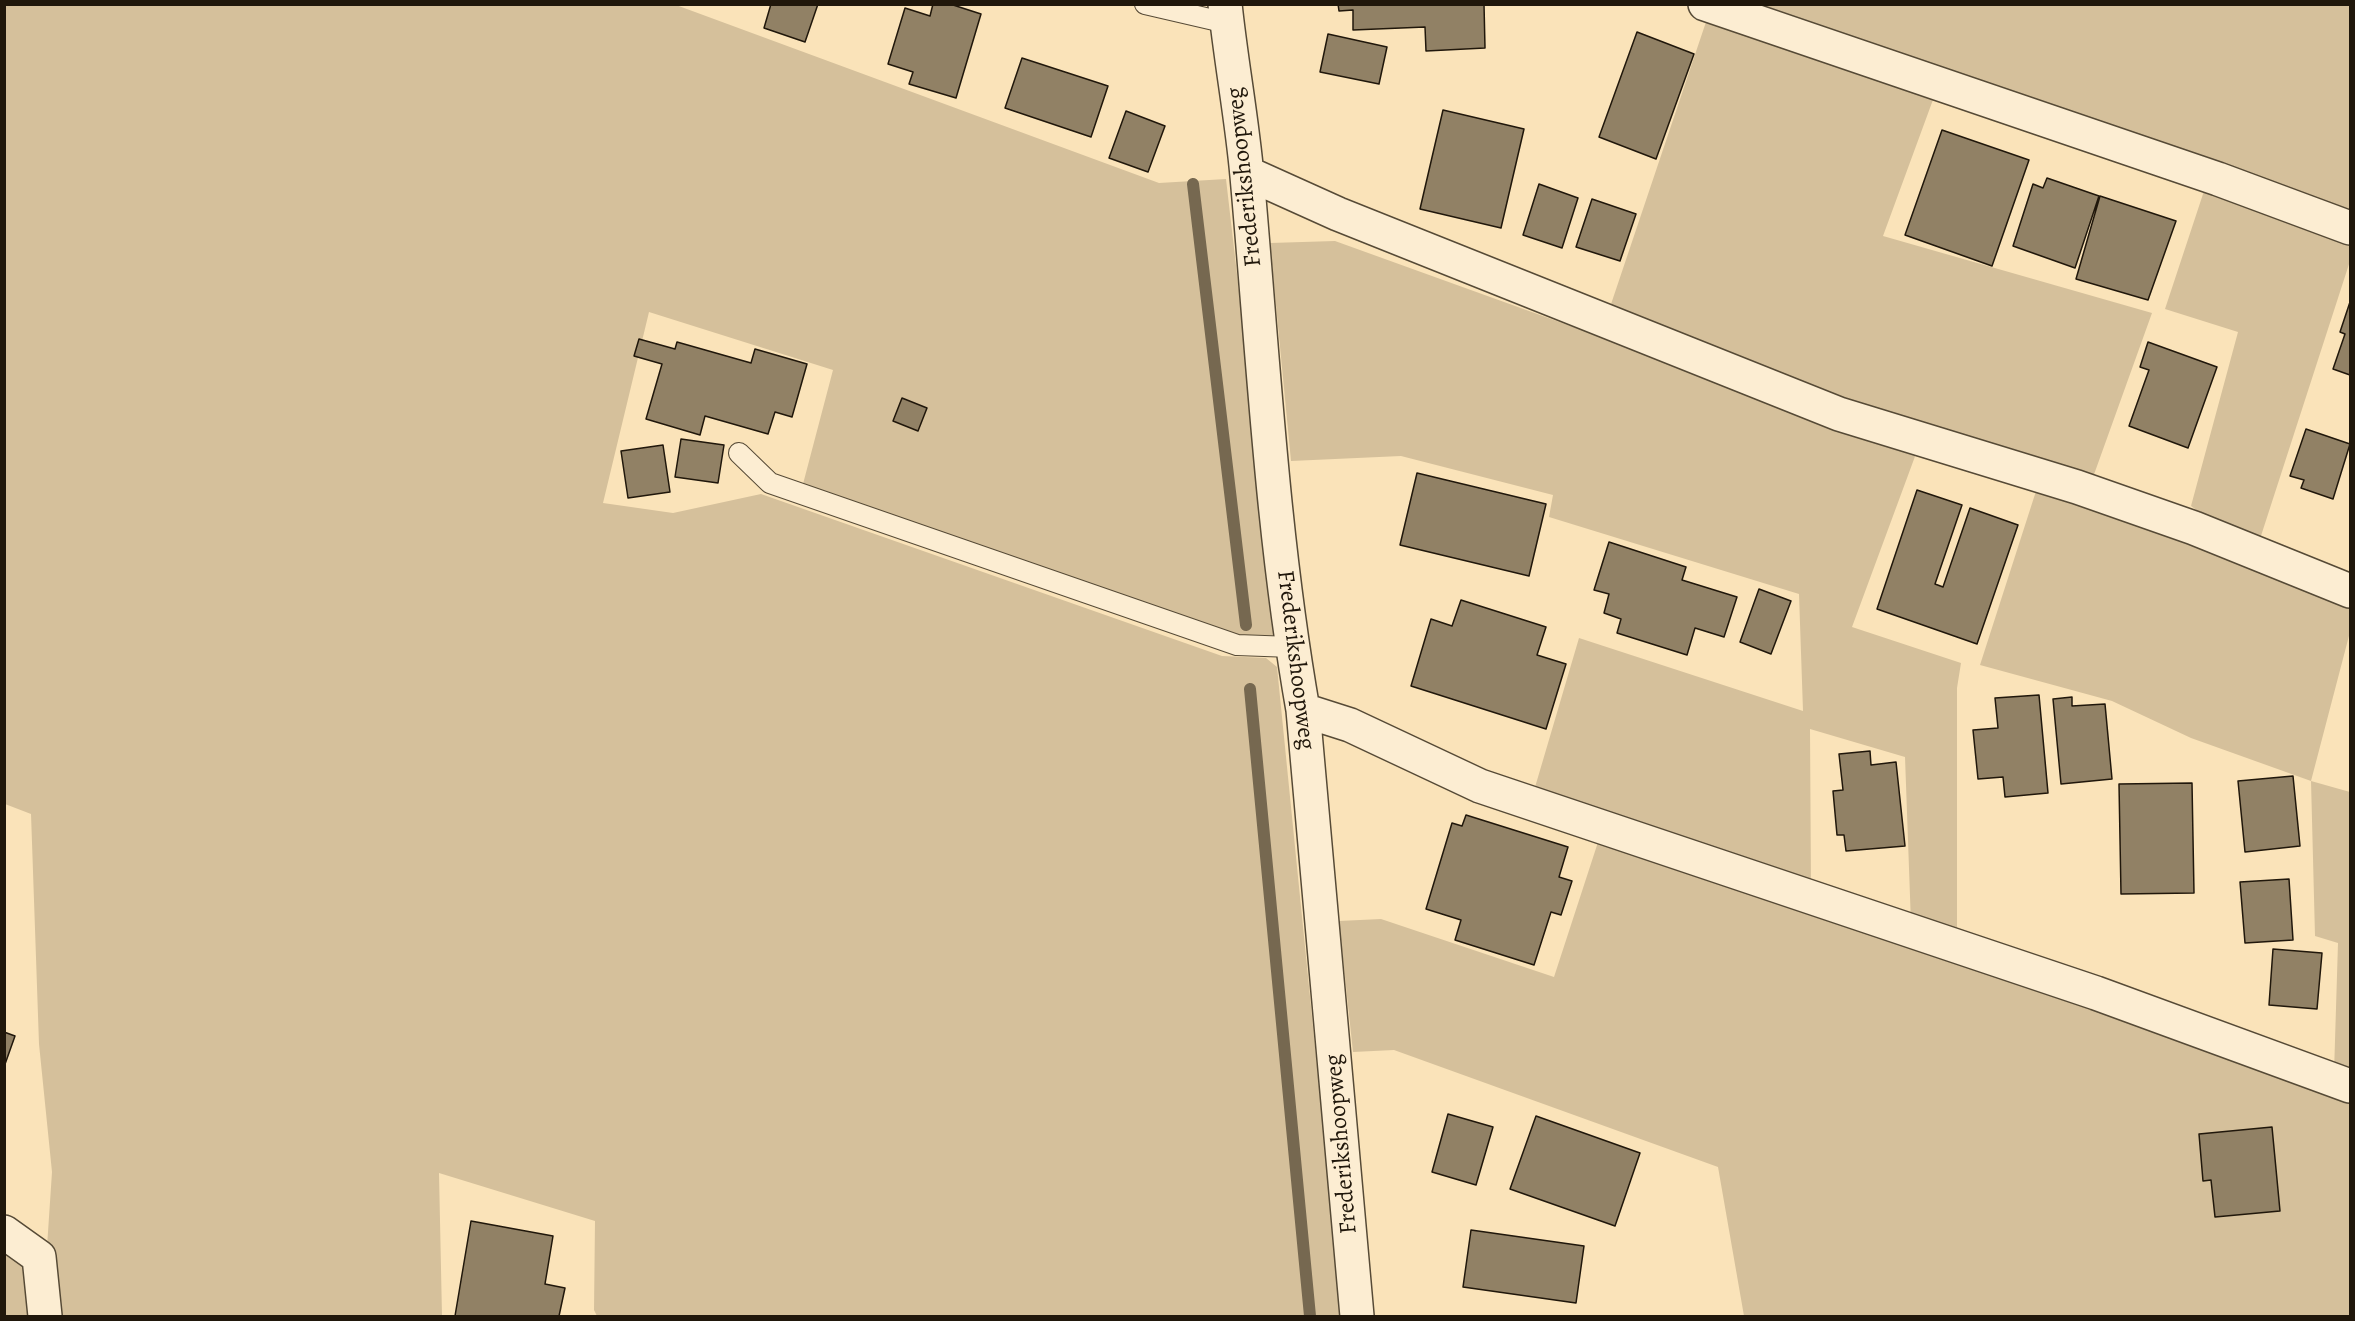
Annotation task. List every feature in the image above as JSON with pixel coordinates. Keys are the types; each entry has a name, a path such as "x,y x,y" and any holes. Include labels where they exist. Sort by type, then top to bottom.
{"street":[{"path":"1706,4 2218,179 2350,228"},
{"name":"Frederikshoopweg","path":"1226,14 1247,173 1268,427 1292,647 1303,710 1357,1317"},
{"path":"1247,173 1338,214 1839,414 1973,458 2077,487 2194,528 2350,591"},
{"path":"1303,710 1350,725 1480,786 2096,993 2350,1086"},
{"path":"4,1232 39,1257 45,1317"}],"lane":[{"path":"1145,4 1226,14"},
{"path":"739,453 770,483 781,487 1237,645 1292,647"}],"shaded area":[{"path":"1754,4 2350,5 2350,217"},
{"path":"5,5 676,5 1159,183 1226,179 1278,629 1275,637 1238,639 803,484 833,370 649,312 603,503 673,513 761,494 1222,656 1266,658 1277,667 1342,1316 597,1316 594,1310 595,1221 439,1173 442,1316 56,1316 47,1247 52,1172 39,1044 31,814 5,804"},
{"path":"1708,16 1934,97 1883,236 2152,313 2092,480 1976,452 1606,319"},
{"path":"2205,188 2350,243 2350,261 2259,542 2215,524 2191,506 2238,332 2165,309"},
{"path":"1335,241 1917,451 1852,627 1961,663 1957,688 1957,938 1911,924 1905,757 1810,729 1811,889 1533,794 1579,638 1803,711 1799,594 1549,517 1553,495 1401,456 1291,461 1270,243"},
{"path":"2037,488 2205,538 2350,605 2350,632 2311,781 2191,738 2112,701 1980,665"},
{"path":"2311,781 2350,792 2350,1079 2334,1073 2338,943 2315,936"},
{"path":"1600,836 2350,1095 2350,1316 1744,1316 1718,1167 1394,1050 1353,1052 1339,921 1381,919 1554,977"},
{"path":"5,1244 30,1275 35,1316 5,1316"}],"building":[{"path":"771,4 818,4 805,42 764,28"},
{"path":"933,4 950,4 981,14 956,98 909,84 913,72 888,64 905,8 930,16"},
{"path":"1338,4 1484,4 1485,48 1426,51 1425,27 1353,30 1353,10 1339,11"},
{"path":"1637,32 1694,54 1656,159 1599,137"},
{"path":"1328,34 1387,47 1379,84 1320,72"},
{"path":"1022,58 1108,86 1091,137 1005,108"},
{"path":"1443,110 1524,129 1501,228 1420,209"},
{"path":"1126,111 1165,126 1148,172 1109,158"},
{"path":"1942,130 2029,160 1992,266 1905,235"},
{"path":"2047,178 2099,196 2075,268 2013,246 2033,184 2043,188"},
{"path":"1539,184 1578,198 1562,248 1523,235"},
{"path":"2100,196 2176,221 2148,300 2076,279"},
{"path":"1592,199 1636,214 1620,261 1576,247"},
{"path":"2350,302 2350,375 2333,369 2345,334 2340,332"},
{"path":"639,339 675,349 677,342 751,363 755,349 807,364 792,417 775,412 768,434 705,416 700,435 646,419 662,364 634,356"},
{"path":"2148,342 2217,367 2188,448 2129,426 2149,370 2140,367"},
{"path":"902,398 927,408 918,431 893,421"},
{"path":"2306,429 2350,444 2333,499 2301,488 2304,480 2290,476"},
{"path":"681,439 724,445 718,483 675,477"},
{"path":"663,445 670,492 628,498 621,451"},
{"path":"1417,473 1546,504 1529,576 1400,545"},
{"path":"1917,490 1962,505 1935,584 1943,587 1970,508 2018,525 1977,644 1877,609"},
{"path":"1609,542 1686,567 1682,580 1737,597 1724,637 1695,628 1687,655 1617,633 1621,619 1604,613 1609,594 1594,590"},
{"path":"1759,589 1791,601 1771,654 1740,642"},
{"path":"1461,600 1546,627 1537,655 1566,664 1546,729 1411,686 1431,619 1452,626"},
{"path":"2039,695 2048,793 2005,797 2003,777 1978,779 1973,730 1998,728 1995,698"},
{"path":"2072,697 2072,706 2105,704 2112,779 2061,784 2053,699"},
{"path":"1870,751 1871,765 1896,762 1905,846 1846,851 1844,835 1837,835 1833,791 1843,790 1839,754"},
{"path":"2293,776 2300,846 2245,852 2238,781"},
{"path":"2192,783 2194,893 2121,894 2119,784"},
{"path":"1466,815 1568,847 1559,877 1572,881 1561,915 1551,912 1534,965 1455,940 1461,920 1426,909 1452,823 1462,826"},
{"path":"2289,879 2293,940 2245,943 2240,882"},
{"path":"2273,949 2322,953 2317,1009 2269,1005"},
{"path":"4,1032 15,1036 4,1067"},
{"path":"1448,1114 1493,1127 1476,1185 1432,1172"},
{"path":"1536,1116 1640,1153 1615,1226 1510,1189"},
{"path":"2272,1127 2280,1211 2215,1217 2211,1180 2203,1181 2199,1134"},
{"path":"471,1221 553,1236 545,1284 565,1288 559,1316 455,1316"},
{"path":"1471,1230 1584,1246 1576,1303 1463,1287"}],"waterway":[{"path":"1193,184 1246,625"},
{"path":"1250,689 1310,1316"}]}
